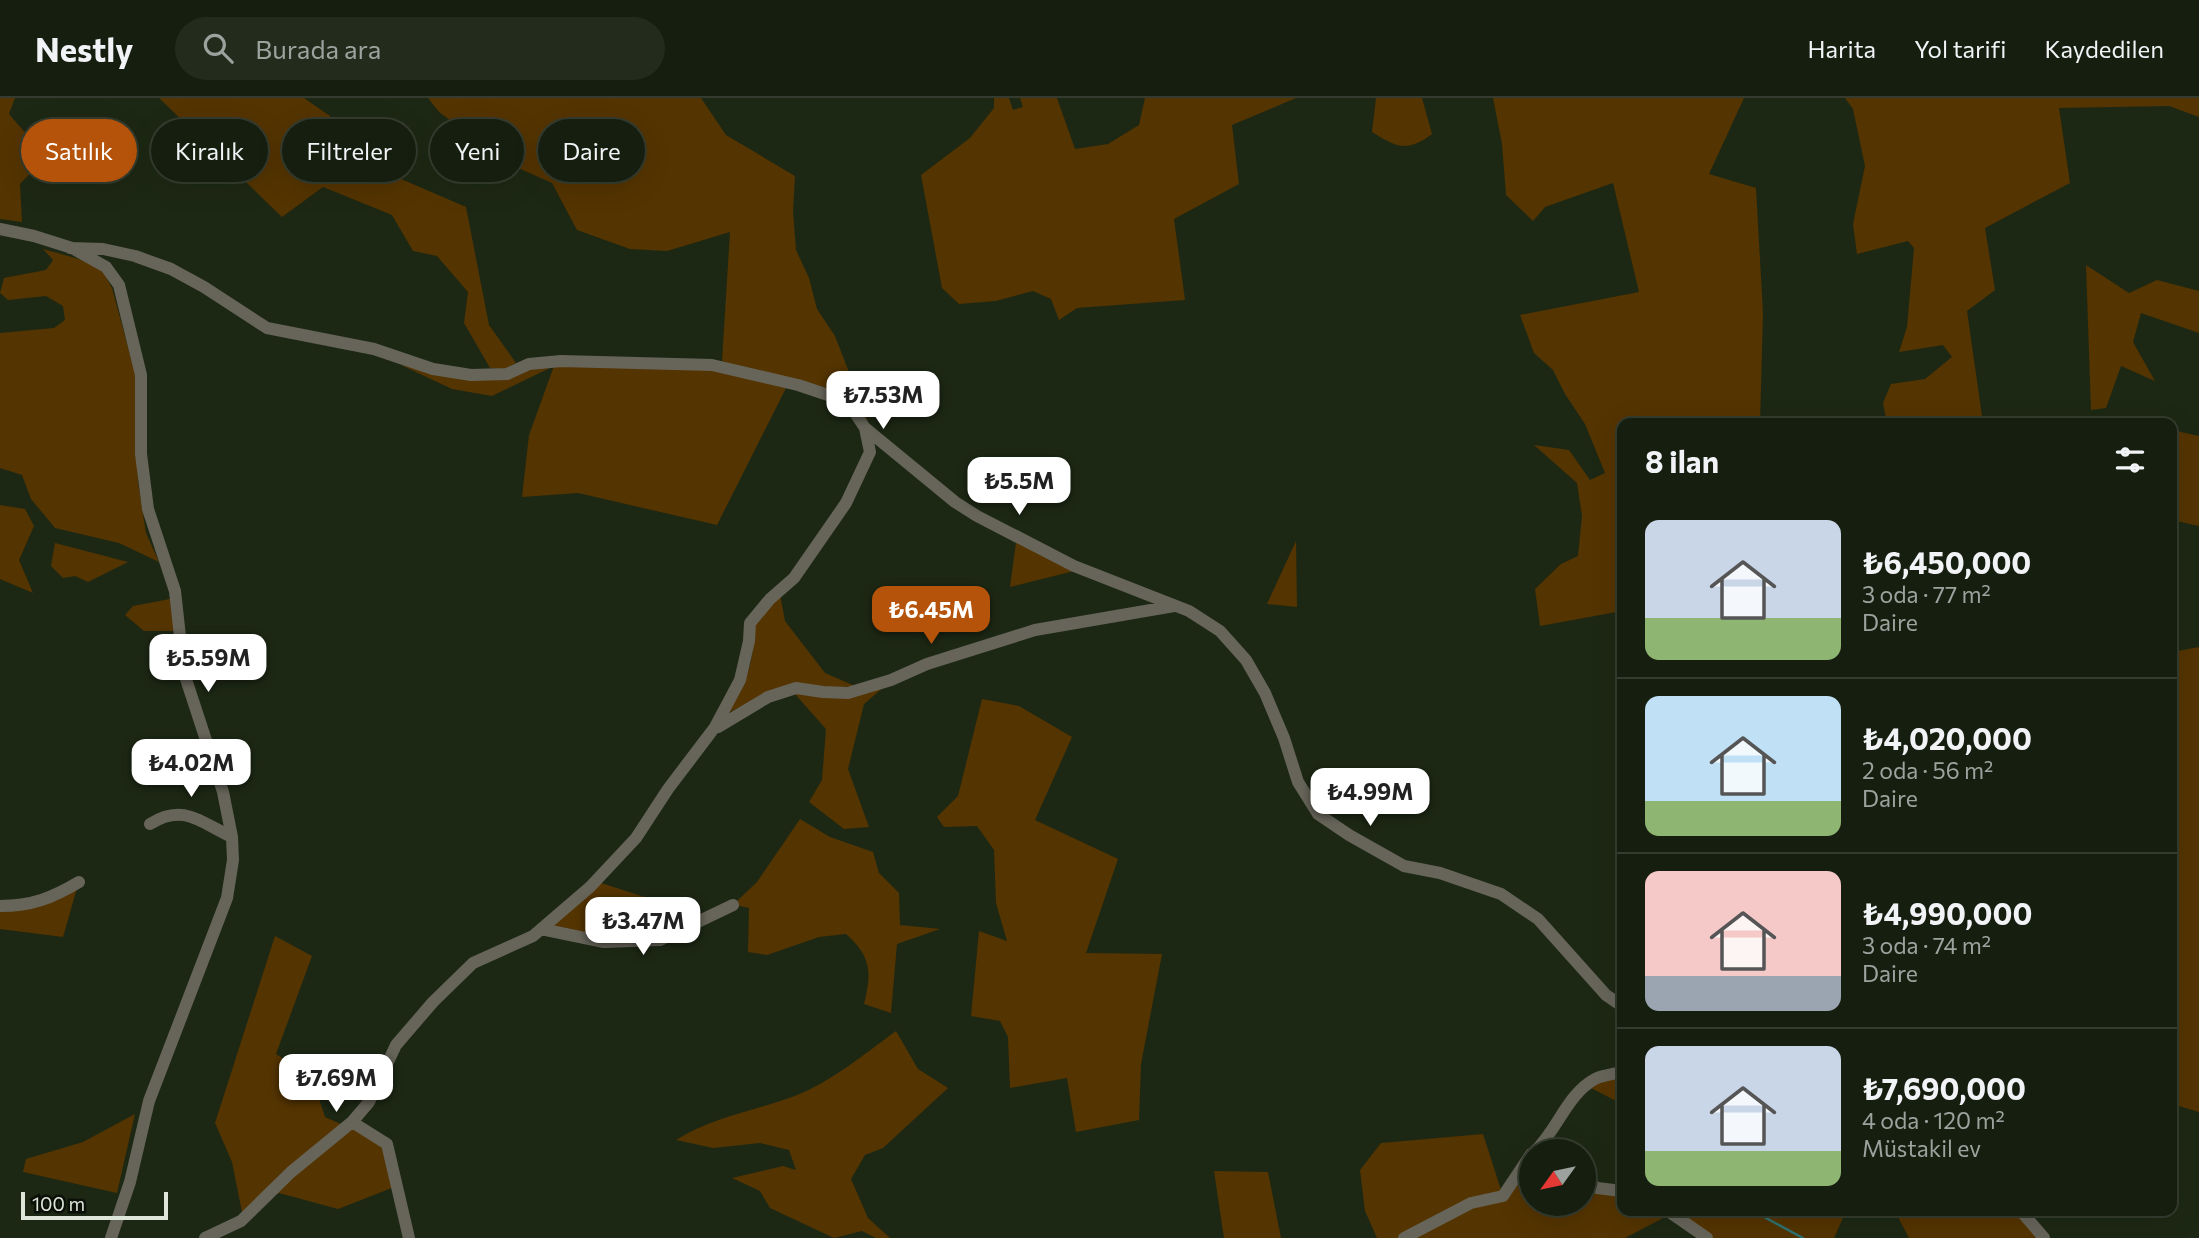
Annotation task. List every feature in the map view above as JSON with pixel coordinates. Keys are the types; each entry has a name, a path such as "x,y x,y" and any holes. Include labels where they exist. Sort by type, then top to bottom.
{"street":[{"path":"0,229 34,236 70,248 106,267 118,285 141,375 141,454 148,509 175,591 184,673 223,792 232,837 233,860 227,898 149,1101 130,1182 111,1238"},
{"path":"70,248 103,249 135,256 171,269 267,328 374,349 433,369 471,375 507,374 529,364 561,361 712,365 798,385 831,396 856,412 865,428 870,452 863,471 824,538 794,578 770,599 750,622 740,680 712,731 636,838 590,887 533,936 473,963 433,1002 396,1045 369,1102 352,1122 291,1172 241,1221 205,1238"},
{"path":"865,428 977,516 1074,566 1189,611 1220,631 1245,660 1265,693 1284,738 1298,782 1318,814 1404,866 1440,873 1501,894 1538,919 1606,995 1617,1003"},
{"path":"712,731 768,697 796,688 848,692 891,680 927,664 1035,630 1174,606"},
{"path":"150,824 162,816 181,813 232,837"},
{"path":"0,906 25,906 53,898 79,881"},
{"path":"541,929 604,942 660,940 733,905"},
{"path":"1545,1139 1574,1098 1595,1079 1617,1073"},
{"path":"352,1122 387,1144 409,1238"},
{"path":"1404,1238 1471,1203 1503,1196 1519,1175"},
{"path":"1596,1187 1617,1190"},
{"path":"1675,1216 1707,1238"},
{"path":"2025,1216 2044,1238"}],"shaded area":[{"path":"0,98 15,98 9,114 21,128 22,222 0,219"},
{"path":"159,98 304,98 332,119 282,119 282,182 408,182 466,207 489,325 516,363 505,369 490,368 464,323 468,292 437,256 413,251 392,215 323,187 282,217 246,182 268,182 268,119 181,119"},
{"path":"428,98 701,98 726,135 795,176 793,211 796,250 809,278 817,309 835,336 868,421 855,408 722,361 730,232 667,251 630,249 577,230 550,182 645,182 645,119 538,119 538,177 524,171 524,119 448,119"},
{"path":"994,98 1009,98 1013,110 1023,107 1020,98 1057,98 1075,149 1108,144 1139,125 1145,98 1296,98 1232,125 1239,184 1174,219 1185,300 1077,308 1059,320 1051,299 1033,291 996,301 959,304 942,288 921,175 970,138 994,108"},
{"path":"1376,98 1422,98 1432,134 1415,144 1402,146 1372,132"},
{"path":"1493,98 1744,98 1709,174 1756,188 1763,313 1760,418 1617,418 1617,612 1540,626 1535,589 1561,564 1578,556 1582,516 1577,483 1534,445 1569,450 1590,480 1605,473 1585,424 1553,370 1534,353 1520,315 1639,292 1613,183 1545,207 1533,221 1506,195 1502,144"},
{"path":"1845,98 2199,98 2199,117 2169,106 2059,108 2070,183 1985,228 1995,290 1967,311 1982,418 1886,418 1883,403 1891,384 1925,379 1952,357 1943,345 1899,352 1907,327 1914,248 1908,241 1857,254 1853,224 1865,166 1853,109"},
{"path":"43,249 79,259 102,270 112,288 136,377 138,482 146,533 159,562 119,543 55,528 31,499 22,475 0,468 0,333 54,328 65,320 63,306 46,296 8,300 0,293 4,278 46,270 53,260"},
{"path":"2086,265 2129,293 2157,280 2199,291 2199,333 2141,313 2133,342 2155,381 2121,366 2106,408 2091,410"},
{"path":"399,364 436,375 554,365 712,370 786,388 717,525 578,493 522,497 529,435 554,366 492,396 452,389"},
{"path":"2177,431 2199,436 2199,526 2177,521"},
{"path":"0,505 25,509 34,526 19,560 33,593 0,579"},
{"path":"1017,535 1082,569 1010,587"},
{"path":"1296,541 1297,607 1267,604"},
{"path":"55,543 128,562 88,582 75,576 63,578 51,566"},
{"path":"780,594 785,621 825,673 855,686 766,694 728,713 748,671 753,649 753,624"},
{"path":"170,599 174,631 144,631 125,615 133,606"},
{"path":"2199,647 2199,1112 2177,1105 2177,651"},
{"path":"885,686 864,704 848,769 869,827 844,829 809,802 822,780 826,729 794,693"},
{"path":"982,699 1019,706 1072,737 1035,820 1118,859 1086,953 1162,954 1141,1064 1139,1120 1076,1132 1067,1078 1010,1088 1008,1037 1000,1021 971,1016 979,931 1007,941 996,903 994,850 977,826 944,827 937,817 958,796"},
{"path":"800,819 830,837 873,852 879,873 899,893 900,925 940,929 897,944 891,1013 864,1004 868,983 865,957 846,934 819,937 767,955 748,952 749,908 736,905 737,901 757,882"},
{"path":"601,883 645,897 637,914 671,930 642,937 626,937 550,927"},
{"path":"77,888 63,937 0,929 0,910 40,905"},
{"path":"275,936 312,956 276,1054 312,1077 325,1117 387,1144 397,1186 338,1209 279,1193 242,1212 232,1162 215,1123"},
{"path":"896,1031 918,1069 948,1088 883,1148 865,1155 851,1179 868,1218 890,1238 876,1238 862,1231 834,1238 770,1208 760,1191 732,1178 783,1166 796,1170 789,1150 760,1143 713,1148 676,1140 718,1120 806,1091 846,1068"},
{"path":"1617,1076 1617,1101 1591,1088 1596,1081"},
{"path":"135,1114 117,1193 23,1172 26,1159 83,1142"},
{"path":"1483,1134 1503,1196 1519,1174 1519,1216 1596,1216 1596,1187 1617,1194 1617,1216 1667,1216 1625,1238 1377,1238 1365,1211 1360,1170 1381,1143"},
{"path":"1214,1171 1268,1172 1281,1238 1224,1238"},
{"path":"1681,1216 1844,1216 1834,1238 1713,1238"},
{"path":"1899,1216 2019,1216 2039,1238 1909,1238"}],"waterway":[{"path":"1762,1216 1803,1238"}]}
